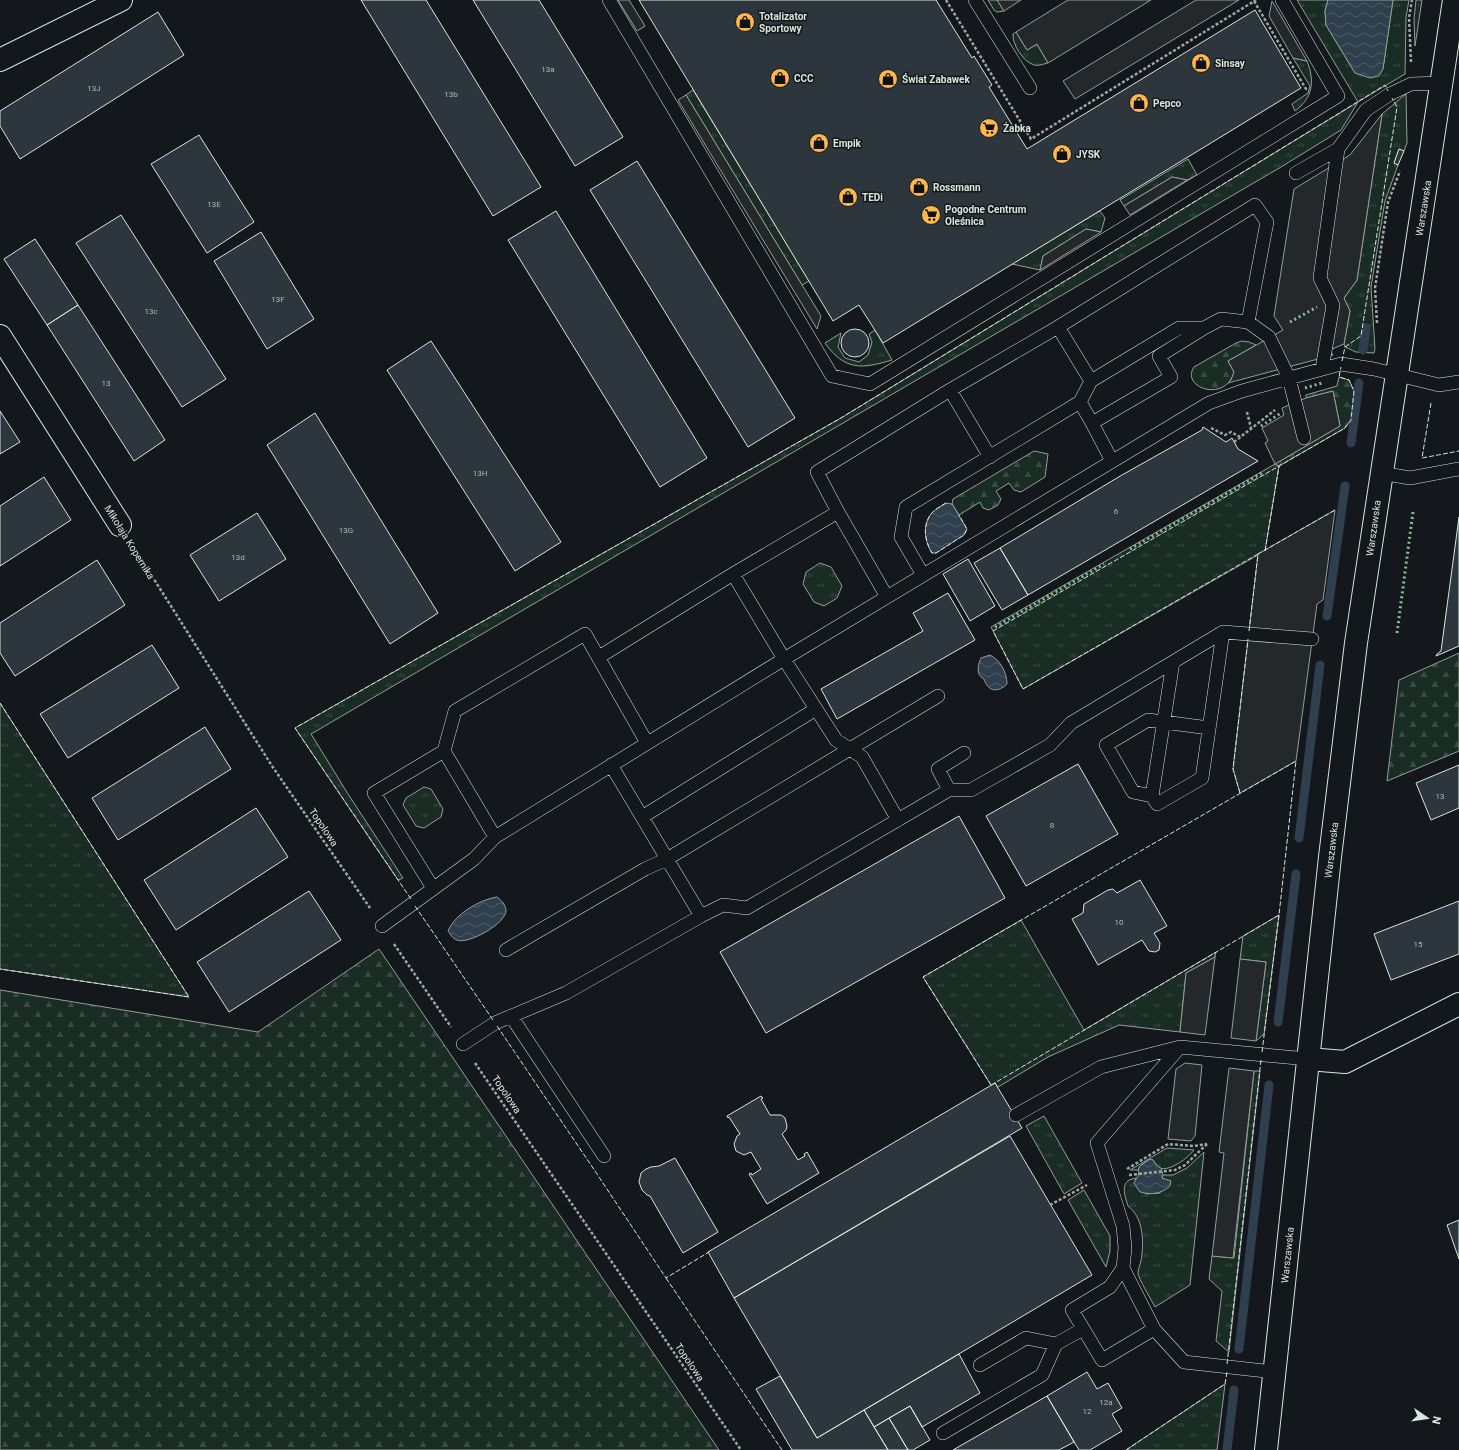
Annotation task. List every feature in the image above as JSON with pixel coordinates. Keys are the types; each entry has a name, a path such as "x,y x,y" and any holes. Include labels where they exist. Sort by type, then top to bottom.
{"main road":[{"path":"0,60 121,0"},
{"name":"Warszawska","path":"1266,1450 1330,857 1351,683 1381,473 1454,0"},
{"name":"Mikołaja Kopernika","path":"0,336 120,525"},
{"path":"1308,1059 1345,1062 1459,1004"}],"lane":[{"path":"608,0 832,376 870,384 1338,96 1282,0"},
{"path":"975,0 1030,88"},
{"path":"1296,173 1338,149 1366,110 1390,94 1411,84 1442,83"},
{"path":"1322,369 1333,305 1320,278 1338,149"},
{"path":"887,597 816,472 950,390 1058,327 1255,205 1267,222 1248,322"},
{"path":"1092,423 1171,377 1159,356 1221,319 1248,322 1269,337 1289,378 1304,438"},
{"path":"1058,327 1091,381"},
{"path":"923,575 901,537 906,507 1080,402 1091,381 1179,328 1204,328"},
{"path":"382,926 474,858 495,837 647,742 1112,460 1209,403 1242,391 1341,364 1374,369 1438,385 1459,382"},
{"path":"950,390 990,457"},
{"path":"1080,402 1112,460"},
{"path":"1381,473 1410,478 1459,469"},
{"path":"598,657 732,574 838,512"},
{"path":"732,574 836,740 862,757 898,820"},
{"path":"463,1044 495,1023 566,993 723,905 747,908 949,790 971,790 1050,745 1071,723 1222,632 1312,639"},
{"path":"1173,662 1152,796 1156,804 1202,778 1222,632"},
{"path":"434,888 374,793 444,751 455,711 585,634 647,742"},
{"path":"506,950 645,869 667,859 849,748 938,696"},
{"path":"642,817 816,709"},
{"path":"1152,796 1133,792 1106,745 1148,720 1209,728"},
{"path":"444,751 495,837"},
{"path":"949,790 938,769 964,753"},
{"path":"611,765 701,916"},
{"path":"511,1016 604,1156"},
{"path":"1016,1115 1101,1067 1180,1047 1308,1059"},
{"path":"1154,1329 1102,1360 1072,1310 1110,1287 1123,1268 1125,1248 1123,1226 1097,1143 1180,1047"},
{"path":"1123,1268 1154,1329 1184,1362 1274,1372"},
{"path":"943,1433 1042,1374 1056,1344 1083,1329"},
{"path":"980,1365 1026,1338 1056,1344"}],"path":[{"path":"946,0 1031,139 1255,1 1306,89 1300,93"},
{"path":"1411,84 1410,18 1412,0"},
{"path":"1377,327 1375,288 1382,241 1388,202 1401,168"},
{"name":"Mikołaja Kopernika","path":"120,525 260,747"},
{"name":"Topolowa","path":"260,747 741,1450"},
{"path":"1108,1180 1168,1144 1194,1146 1207,1144 1185,1165 1175,1170 1132,1174"}],"green space":[{"path":"988,0 997,0 1004,11 997,12 994,10"},
{"path":"1297,0 1328,0 1325,11 1326,25 1355,73 1383,69 1393,0 1409,0 1406,17 1405,74 1358,102"},
{"path":"1416,0 1422,0 1415,46 1414,19"},
{"path":"1016,32 1027,50 1037,44 1048,63 1034,65 1025,59 1019,52 1014,42 1013,34"},
{"path":"1293,58 1307,61 1311,75 1311,89 1309,95 1306,101 1295,111 1292,104 1308,93 1310,86"},
{"path":"693,90 809,281 802,285 686,95"},
{"path":"1406,94 1407,143 1404,151 1399,149 1394,163 1398,165 1385,201 1371,287 1375,349 1374,353 1356,352 1345,347 1344,344 1350,311 1344,298 1357,280 1382,114"},
{"path":"1358,102 1341,130 1281,167 311,734 403,878 398,880 295,728 841,418"},
{"path":"1188,159 1197,175 1187,180 1172,177 1124,206 1120,200"},
{"path":"1100,211 1105,218 1101,232 1086,229 1043,256 1040,270 1012,264"},
{"path":"875,330 892,360 863,366 847,363 832,352 825,343 841,333 838,347 845,358 859,362 868,355 872,342 869,334"},
{"path":"1242,341 1256,345 1228,361 1234,372 1229,382 1214,390 1198,386 1193,381 1191,375 1194,367"},
{"path":"1339,377 1349,380 1354,391 1351,420 1345,428 1279,466 1275,464 1340,426 1333,391 1306,398 1306,395 1337,386"},
{"path":"1034,451 1048,454 1045,477 1021,492 1014,490 1009,483 996,491 1001,499 998,505 989,510 983,508 980,502 959,515 952,504 953,499"},
{"path":"1275,464 1279,466 1265,551 1023,689 991,627"},
{"path":"820,563 831,567 842,586 837,598 824,606 814,602 803,584 806,572"},
{"path":"1459,653 1459,751 1387,781 1399,680"},
{"path":"0,703 189,997 0,969"},
{"path":"424,787 431,789 443,809 441,817 424,828 416,826 403,805 406,798"},
{"path":"1279,915 1264,1034 1256,1041 1266,962 1240,959 1243,936"},
{"path":"1021,920 1084,1030 1216,952 1215,957 1186,973 1180,1032 1119,1025 1048,1057 998,1087 995,1083 991,1085 923,977"},
{"path":"379,949 719,1450 0,1450 0,990 258,1032"},
{"path":"1254,1071 1260,1071 1229,1352 1216,1341 1222,1291 1209,1279 1212,1256 1234,1258"},
{"path":"1044,1116 1082,1183 1064,1194 1026,1126"},
{"path":"1167,1148 1194,1150 1188,1157 1178,1164 1168,1168 1159,1168 1153,1160 1150,1159 1140,1166 1138,1170 1130,1170"},
{"path":"1204,1152 1190,1285 1155,1307 1138,1272 1141,1261 1142,1231 1137,1217 1128,1206 1124,1192 1125,1184 1132,1179 1138,1178 1135,1179 1146,1194 1160,1193 1164,1180 1162,1178 1163,1175 1173,1175 1187,1168"},
{"path":"1084,1190 1110,1236 1110,1251 1106,1267 1068,1200"},
{"path":"1225,1384 1217,1450 1126,1450"}],"shaded area":[{"path":"618,0 629,0 645,26 637,31"},
{"path":"997,0 1021,0 1004,11"},
{"path":"1068,0 1151,0 1048,63 1037,44 1027,50 1016,32"},
{"path":"1196,0 1239,0 1075,99 1063,81"},
{"path":"1272,1 1307,61 1293,58 1269,16"},
{"path":"686,95 821,316 817,329 678,100"},
{"path":"1382,114 1357,280 1344,298 1350,311 1344,344 1330,350 1333,355 1228,383 1234,372 1228,361 1283,330 1274,316 1294,189 1350,155"},
{"path":"1172,177 1187,180 1130,215 1124,206"},
{"path":"1086,229 1101,232 1040,270 1043,256"},
{"path":"1333,391 1340,426 1275,464 1265,443 1268,441 1262,428 1284,415 1282,408 1306,398"},
{"path":"1335,510 1323,600 1317,604 1296,761 1240,793 1233,769 1258,554"},
{"path":"1215,957 1205,1035 1180,1032 1186,973"},
{"path":"1240,959 1266,962 1256,1041 1231,1038"},
{"path":"1185,1063 1202,1065 1195,1136 1191,1141 1168,1139 1176,1069"},
{"path":"1229,1068 1254,1071 1233,1258 1212,1256 1224,1153 1219,1152"}],"water":[{"path":"1328,0 1393,0 1383,69 1379,76 1370,78 1355,73 1326,25 1325,11"},
{"path":"946,503 952,504 967,529 964,535 936,553 932,553 926,539 926,524 932,513"},
{"path":"990,655 1000,663 1007,680 1007,684 997,690 989,688 978,672 978,666 981,658"},
{"path":"497,897 503,902 506,910 505,915 494,927 478,936 462,941 454,938 448,931 456,919 468,909 483,901"},
{"path":"1150,1159 1161,1168 1163,1175 1162,1178 1171,1181 1170,1186 1163,1191 1156,1193 1140,1192 1134,1183 1140,1166"}],"building":[{"path":"361,0 426,0 541,187 493,216"},
{"path":"473,0 539,0 623,137 575,166"},
{"name":"Pogodne Centrum Oleśnica","path":"639,0 936,0 972,58 974,56 992,85 989,87 1027,149 1255,10 1301,88 883,343 859,305 833,321"},
{"path":"158,12 184,55 20,159 0,126 0,111"},
{"path":"199,135 254,222 207,253 151,164"},
{"path":"1399,149 1404,151 1398,165 1394,163"},
{"path":"637,161 795,418 748,447 590,190"},
{"path":"556,211 707,458 660,487 508,240"},
{"path":"121,215 226,379 182,407 76,243"},
{"path":"261,232 314,319 267,349 214,261"},
{"path":"35,239 78,305 47,325 4,259"},
{"path":"78,305 165,440 134,461 47,325"},
{"path":"855,329 865,333 869,343 865,353 855,357 845,353 841,343 845,333"},
{"path":"431,341 561,542 515,571 387,370"},
{"path":"0,411 20,442 0,454"},
{"path":"315,413 438,613 390,644 267,445"},
{"path":"1203,427 1226,442 1232,438 1238,449 1258,461 1028,595 1000,548 1122,475 1202,430"},
{"path":"44,477 71,520 0,566 0,506"},
{"path":"257,513 286,559 219,601 190,555"},
{"path":"1459,517 1459,646 1436,656 1441,651"},
{"path":"1000,548 1028,595 1002,610 974,563"},
{"path":"968,559 995,606 970,621 943,574"},
{"path":"97,560 125,605 15,676 0,653 0,623"},
{"path":"948,593 975,640 837,719 821,689 923,631 913,613"},
{"path":"152,645 179,688 68,758 40,714"},
{"path":"205,727 231,769 118,840 92,798"},
{"path":"1078,764 1118,834 1026,886 986,816"},
{"path":"1459,765 1459,808 1431,820 1416,783"},
{"path":"256,808 288,857 176,930 144,880"},
{"path":"959,816 1005,898 766,1033 720,952"},
{"path":"1140,880 1167,926 1154,933 1160,943 1159,950 1155,952 1149,951 1142,940 1098,965 1072,919 1083,913 1084,904 1108,890 1113,889 1117,893"},
{"path":"309,891 341,940 229,1012 197,962"},
{"path":"1459,901 1459,954 1391,980 1374,934"},
{"path":"995,1083 1022,1128 734,1298 708,1252"},
{"path":"761,1096 763,1098 761,1099 770,1115 781,1115 785,1118 787,1126 786,1130 782,1134 798,1160 805,1156 804,1154 807,1152 819,1173 767,1204 749,1174 751,1173 752,1175 761,1169 751,1152 744,1155 736,1151 734,1144 737,1136 740,1134 727,1116"},
{"path":"1010,1136 1092,1275 817,1438 734,1298"},
{"path":"675,1158 718,1232 683,1253 650,1196 642,1190 639,1182 641,1173 646,1169 659,1166"},
{"path":"1459,1220 1459,1259 1447,1225"},
{"path":"959,1354 980,1393 922,1427 910,1406 874,1427 864,1410"},
{"path":"1087,1372 1097,1389 1108,1383 1122,1408 1112,1414 1122,1431 1090,1450 1079,1450 1047,1396"},
{"path":"780,1376 817,1438 864,1410 888,1450 792,1450 756,1389"},
{"path":"1047,1396 1074,1442 1059,1450 953,1450"},
{"path":"910,1406 930,1440 913,1450 908,1450 889,1418"},
{"path":"889,1418 908,1450 888,1450 874,1427"}],"waterway":[{"path":"1363,350 1366,328"},
{"path":"1351,443 1359,383"},
{"path":"1327,616 1345,486"},
{"path":"1299,838 1320,665"},
{"path":"1278,1022 1296,874"},
{"path":"1239,1349 1269,1085"},
{"path":"1227,1450 1234,1390"}],"hedge":[{"path":"1290,322 1317,307"},
{"path":"1305,388 1322,383"},
{"path":"1261,426 1281,413"},
{"path":"1130,549 1262,473"},
{"path":"1397,633 1413,512"},
{"path":"995,627 1104,564"}],"fence":[{"path":"411,899 295,728 841,418 1385,85 1388,91"},
{"path":"1342,361 1345,347 1361,336 1397,107 1392,98"},
{"path":"1258,554 1023,689 993,631 1345,428 1351,420 1354,391 1349,380 1339,377 1341,367"},
{"path":"1431,403 1422,458 1459,451"},
{"path":"1265,551 1279,466"},
{"path":"946,503 932,513 926,524 926,539 932,553 936,553 964,535 967,529 959,515"},
{"path":"1249,631 1258,554 1335,510"},
{"path":"1240,793 1233,769 1248,639"},
{"path":"0,703 189,997 0,969"},
{"path":"991,1085 923,977 1296,761 1279,915 993,1084"},
{"path":"415,906 493,1020"},
{"path":"1262,1052 1279,915"},
{"path":"497,1026 666,1278 709,1252"},
{"path":"1227,1364 1261,1060"},
{"path":"666,1278 782,1450"},
{"path":"1126,1450 1225,1384 1227,1372"}],"place":[{"name":"Totalizator Sportowy","path":"745,22"},
{"name":"Sinsay","path":"1201,63"},
{"name":"CCC","path":"780,78"},
{"name":"Świat Zabawek","path":"888,79"},
{"name":"Pepco","path":"1139,103"},
{"name":"Żabka","path":"989,128"},
{"name":"Empik","path":"819,143"},
{"name":"JYSK","path":"1062,154"},
{"name":"Rossmann","path":"919,187"},
{"name":"TEDi","path":"848,197"},
{"name":"Pogodne Centrum Oleśnica","path":"931,215"}]}
